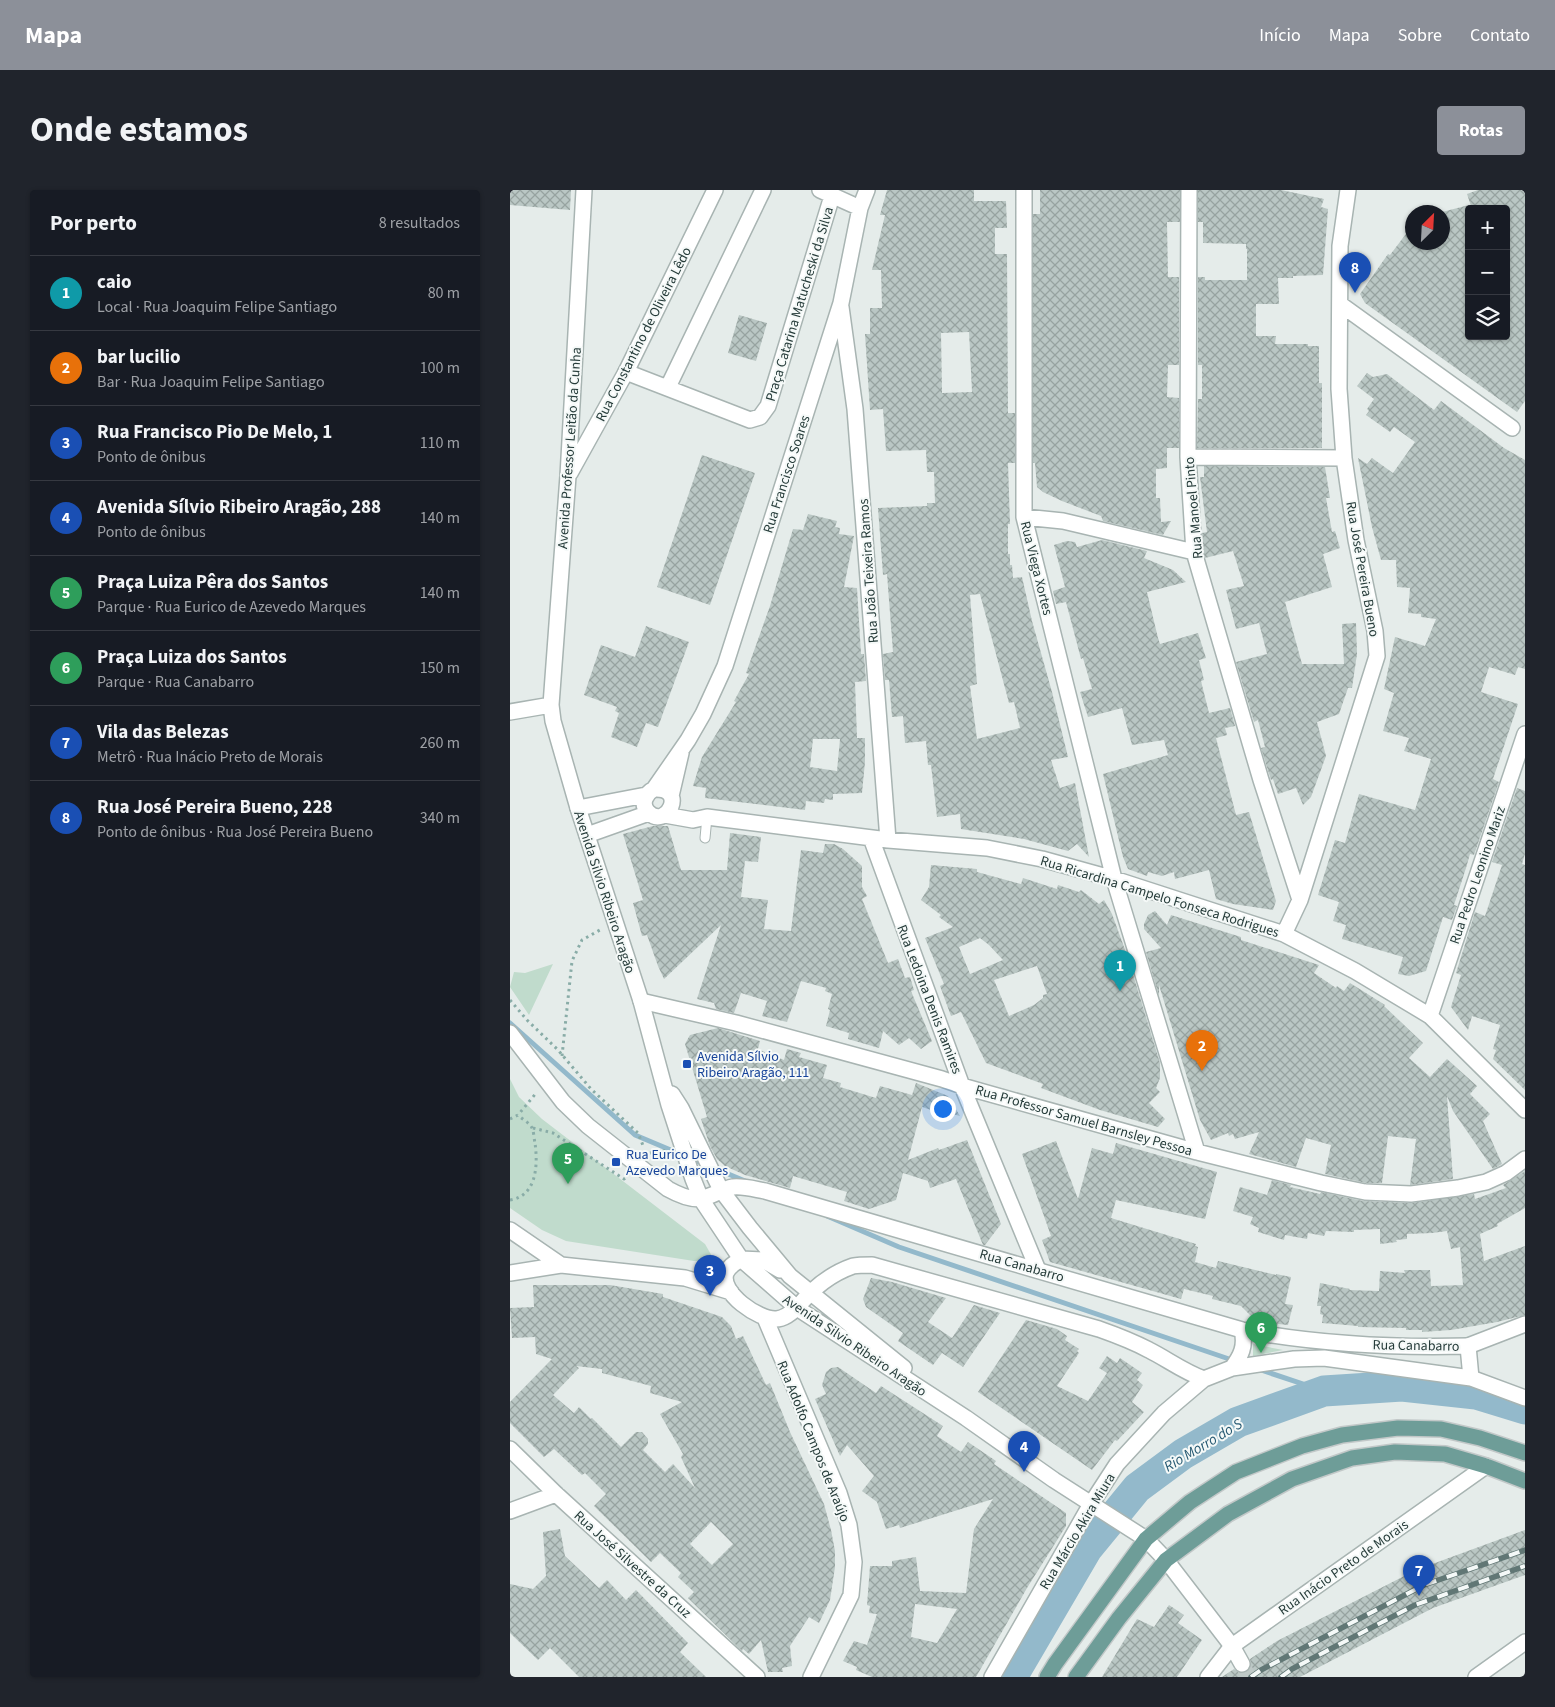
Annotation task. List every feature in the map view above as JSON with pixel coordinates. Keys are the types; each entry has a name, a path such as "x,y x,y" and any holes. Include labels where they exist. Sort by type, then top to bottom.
{"main road":[{"path":"1047,1677 1146,1539 1190,1502 1236,1472 1302,1446 1342,1434 1398,1428 1441,1429 1480,1438 1525,1453"},
{"path":"1076,1677 1119,1618 1166,1560 1228,1514 1292,1479 1352,1458 1395,1452 1445,1454 1486,1466 1525,1481"}],"street":[{"name":"Avenida Professor Leitão da Cunha","path":"551,705 568,476 584,190"},
{"name":"Rua Constantino de Oliveira Lêdo","path":"568,476 626,372 715,190"},
{"path":"668,387 763,190"},
{"name":"Rua Francisco Soares","path":"650,792 682,749 703,714 725,666 841,303 860,208 867,190"},
{"name":"Rua Viega Xortes","path":"1024,190 1024,517 1114,879 1197,1152"},
{"name":"Rua Manoel Pinto","path":"1188,190 1188,457 1194,552 1261,780 1300,900"},
{"name":"Rua José Pereira Bueno","path":"1284,934 1300,900 1377,656 1375,631 1356,540 1344,458 1339,389 1340,246 1348,190"},
{"name":"Praça Catarina Matucheski da Silva","path":"626,372 750,420 760,417 768,406 826,193"},
{"path":"826,193 860,208"},
{"name":"Rua João Teixeira Ramos","path":"841,303 855,409 888,840"},
{"path":"1340,304 1512,428"},
{"path":"1188,457 1344,458"},
{"path":"1024,517 1063,521 1194,552"},
{"path":"510,712 551,705"},
{"name":"Avenida Silvio Ribeiro Aragão","path":"551,705 553,721 578,808 641,1001 682,1144 701,1199 741,1259 797,1308 966,1418 1054,1480 1146,1539 1166,1560 1232,1646 1242,1664"},
{"name":"Rua Pedro Leonino Mariz","path":"1430,1016 1525,734"},
{"name":"Rua Francisco Soares","path":"672,799 682,749"},
{"path":"578,808 650,792 660,788 666,791 672,799 670,810 664,815 656,816 649,813 645,807 644,801 650,792"},
{"name":"Rua Ricardina Campelo Fonseca Rodrigues","path":"672,799 707,818"},
{"path":"587,835 649,813"},
{"name":"Rua Ricardina Campelo Fonseca Rodrigues","path":"664,815 693,820 707,818 888,840 987,848 1042,859 1114,879 1284,934 1355,971 1430,1016 1525,1110"},
{"name":"Rua Ledoina Denis Ramires","path":"871,838 962,1086 1038,1270"},
{"name":"Rua Professor Samuel Barnsley Pessoa","path":"641,1001 736,1023 932,1076 1197,1152 1364,1192 1411,1194 1458,1188 1486,1182 1506,1173 1525,1159"},
{"path":"510,1033 563,1102 588,1126 672,1192 701,1199 720,1190"},
{"name":"Avenida Silvio Ribeiro Aragão","path":"662,1078 681,1108 720,1190 790,1276 966,1418"},
{"name":"Rua Canabarro","path":"720,1190 748,1187 765,1191 1242,1330 1285,1338 1397,1346 1468,1346 1471,1378 1324,1358 1294,1359 1232,1368 1204,1379"},
{"path":"510,1230 561,1265"},
{"path":"790,1276 763,1260 741,1259 731,1266 726,1273 726,1282 731,1292 752,1312 765,1318 778,1319 788,1315 797,1308 810,1292 831,1277 854,1266 872,1265 1107,1331 1132,1341 1183,1370 1204,1379"},
{"path":"510,1273 561,1265 685,1278 731,1292"},
{"path":"685,1278 726,1273"},
{"name":"Rua Adolfo Campos de Araújo","path":"765,1318 839,1493 849,1525 854,1562 851,1595 811,1677"},
{"path":"1468,1346 1525,1324"},
{"path":"1232,1368 1243,1353 1244,1338 1242,1330"},
{"path":"1471,1378 1525,1398"},
{"name":"Rua Márcio Akira Miura","path":"992,1677 1091,1504 1124,1457 1164,1413 1204,1379"},
{"name":"Rua José Silvestre da Cruz","path":"510,1450 757,1677"},
{"name":"Rua Inácio Preto de Morais","path":"1208,1677 1232,1646 1486,1466"},
{"path":"510,1511 556,1494"},
{"path":"1476,1677 1525,1642"}],"lane":[{"path":"705,838 707,818"}],"path":[{"path":"562,1056 572,961 582,940 600,930 597,920"},
{"path":"510,1000 591,1089 638,1133 646,1154 666,1151 682,1144"},
{"path":"510,1120 518,1115 546,1080"},
{"path":"518,1115 532,1128 553,1133 624,1179 636,1164"},
{"path":"510,1200 518,1199 528,1190 536,1173 537,1161 532,1128"}],"green space":[{"path":"553,964 529,1015 510,987 514,972 525,973"},
{"path":"510,1079 519,1097 542,1119 705,1244 713,1258 705,1261 694,1261 566,1241 542,1230 510,1208"},
{"path":"1253,1344 1283,1350 1253,1356"}],"building":[{"path":"510,190 571,190 570,210 510,205"},
{"path":"887,190 974,190 974,201 1006,201 1007,228 995,228 995,254 1007,254 1008,413 1015,413 1015,463 1008,463 1010,524 1008,524 1008,554 1010,554 1013,578 1022,577 1068,757 1051,760 1060,788 1075,783 1089,857 1077,844 1068,851 1024,839 961,829 960,814 937,817 931,765 928,765 926,741 905,743 903,716 892,717 889,680 885,680 883,654 893,652 887,574 883,575 878,508 927,506 927,503 935,503 934,472 927,472 926,450 886,451 883,409 870,410 865,334 870,334 870,308 882,308 881,270 872,270 885,215 880,215","holes":["969,332 972,392 942,393 941,333","980,594 1009,703 1014,702 1020,728 977,739 970,686 977,684 970,595"]},
{"path":"1040,190 1180,190 1180,222 1167,222 1168,277 1179,277 1179,365 1168,365 1167,397 1179,398 1179,448 1167,448 1167,468 1156,469 1156,498 1160,498 1161,522 1171,521 1163,535 1103,521 1101,516 1062,501 1037,487 1035,463 1033,463 1033,214 1040,214"},
{"path":"1198,190 1281,190 1324,199 1321,207 1328,209 1323,275 1278,278 1279,304 1256,304 1256,336 1276,336 1275,344 1319,346 1319,383 1322,383 1322,448 1197,448 1198,399 1202,399 1202,365 1198,365 1198,277 1205,277 1205,280 1247,280 1246,244 1203,243 1203,222 1198,222"},
{"path":"1478,190 1525,190 1525,401 1517,412 1365,303 1360,294 1388,254 1390,255 1405,235 1405,250 1450,250 1450,210 1465,206 1465,340 1510,340 1510,205 1471,205 1467,194"},
{"path":"739,315 767,323 756,361 728,353"},
{"path":"1367,373 1373,377 1387,374 1434,410 1441,401 1504,448 1525,460 1525,669 1518,667 1515,675 1489,667 1481,692 1518,704 1493,779 1499,782 1474,855 1470,854 1454,905 1457,906 1452,920 1443,917 1426,971 1409,976 1398,974 1403,957 1342,939 1346,925 1333,921 1339,902 1318,895 1335,840 1345,843 1359,794 1415,810 1431,759 1404,751 1409,738 1383,731 1394,693 1384,689 1395,637 1425,646 1436,619 1421,617 1421,614 1408,613 1410,588 1397,587 1396,560 1381,560 1372,527 1358,458 1367,464 1372,458 1393,473 1415,442 1394,427 1390,432 1366,415 1369,411 1367,409 1374,399 1357,386"},
{"path":"702,455 755,473 710,605 657,587"},
{"path":"1204,466 1325,467 1330,498 1326,498 1332,532 1335,531 1340,548 1323,554 1332,587 1285,602 1302,664 1344,664 1342,624 1356,623 1357,654 1352,688 1348,688 1339,714 1317,722 1326,756 1311,797 1303,805 1296,788 1278,794 1273,779 1271,780 1261,748 1265,747 1258,720 1254,722 1236,662 1267,654 1259,623 1236,629 1226,590 1244,586 1233,551 1205,558 1202,533 1207,532 1200,477 1204,477"},
{"path":"808,514 837,521 835,527 840,528 839,534 854,536 844,587 857,588 861,654 864,654 866,681 855,682 857,738 865,738 862,793 833,794 833,800 825,799 824,803 806,801 805,810 705,798 706,788 693,786 702,757 736,702 734,701 749,674 746,673 770,606 793,529 803,530","holes":["813,739 840,739 837,771 810,767"]},
{"path":"1102,540 1147,551 1144,558 1173,570 1186,582 1147,592 1158,638 1160,644 1198,633 1206,658 1199,660 1204,680 1201,681 1209,713 1230,708 1235,726 1225,728 1227,735 1216,738 1236,815 1249,812 1276,901 1273,910 1233,904 1216,899 1209,870 1175,879 1174,872 1162,876 1148,872 1147,876 1128,869 1123,857 1103,774 1168,755 1164,740 1132,745 1122,708 1088,717 1080,692 1092,689 1083,658 1081,659 1066,602 1056,604 1053,591 1065,587 1054,545 1067,541 1075,542 1077,547"},
{"path":"646,626 689,642 658,727 646,723 637,747 611,737 619,713 615,711 617,707 584,695 601,645 635,657"},
{"path":"1517,788 1525,791 1525,854 1522,864 1525,865 1525,1090 1493,1059 1496,1050 1493,1049 1500,1025 1472,1016 1468,1030 1451,1007 1461,975 1456,973 1475,912 1485,916 1502,865 1492,862"},
{"path":"653,826 668,826 681,870 727,870 730,833 761,837 758,862 745,861 741,897 768,900 764,929 791,931 801,850 823,853 825,844 834,844 843,849 862,866 862,887 867,896 862,899 888,963 898,959 905,978 910,977 914,990 911,991 932,1041 921,1049 909,1038 899,1045 883,1031 879,1048 848,1039 849,1033 826,1026 832,994 825,991 826,988 801,981 787,1022 762,1016 767,1001 741,993 734,1013 716,1009 714,1003 697,999 721,925 664,979 647,935 642,936 633,903 643,900 623,834"},
{"path":"931,865 977,869 977,872 1021,884 1023,878 1057,889 1058,885 1079,892 1081,890 1099,904 1104,900 1112,914 1128,958 1160,1063 1160,1078 1156,1088 1160,1092 1149,1103 1165,1119 1158,1127 1100,1110 1041,1088 1043,1084 986,1063 961,1012 951,1016 940,986 944,984 925,938 953,927 921,900 929,887","holes":["980,938 1003,960 970,974 959,947","1037,966 1047,994 1043,995 1043,998 1034,1005 1009,1016 994,980"]},
{"path":"1155,911 1167,925 1171,915 1241,937 1241,940 1319,965 1314,973 1336,988 1337,986 1344,991 1350,983 1385,1005 1423,1043 1409,1058 1430,1077 1447,1059 1477,1086 1470,1094 1490,1114 1483,1121 1502,1164 1493,1169 1453,1111 1447,1096 1453,1179 1410,1185 1416,1139 1388,1136 1382,1183 1366,1183 1325,1174 1331,1145 1306,1138 1296,1167 1249,1154 1259,1132 1235,1139 1233,1134 1229,1136 1228,1133 1211,1140 1200,1120 1159,985 1159,996 1146,952 1161,948 1144,929 1148,915"},
{"path":"718,1028 760,1041 758,1049 784,1060 787,1049 801,1053 799,1057 827,1065 823,1078 841,1083 840,1087 876,1098 880,1086 912,1095 916,1083 948,1096 960,1116 922,1107 908,1160 938,1148 939,1150 967,1140 1001,1224 985,1245 983,1245 956,1179 930,1188 928,1181 903,1173 896,1200 869,1209 844,1201 847,1192 793,1176 790,1188 745,1175 725,1166 717,1159 710,1146 701,1119 707,1117 685,1044 690,1035"},
{"path":"1056,1141 1078,1199 1092,1148 1113,1154 1116,1143 1217,1172 1205,1219 1116,1200 1111,1218 1196,1244 1195,1246 1198,1247 1195,1262 1216,1268 1218,1261 1291,1277 1285,1304 1293,1305 1288,1325 1278,1324 1277,1326 1264,1323 1253,1318 1241,1306 1212,1299 1213,1296 1184,1289 1181,1299 1050,1262 1042,1240 1051,1236 1022,1154"},
{"path":"1525,1171 1525,1208 1497,1224 1498,1226 1480,1234 1484,1261 1525,1246 1525,1315 1451,1330 1422,1332 1422,1330 1406,1330 1406,1328 1358,1327 1322,1323 1321,1306 1317,1306 1320,1283 1349,1290 1379,1291 1380,1271 1405,1273 1404,1270 1430,1270 1431,1286 1463,1285 1460,1247 1451,1249 1447,1231 1407,1234 1407,1239 1380,1244 1380,1229 1354,1230 1354,1232 1326,1231 1324,1236 1308,1233 1307,1239 1285,1235 1284,1240 1258,1232 1259,1228 1250,1224 1253,1217 1233,1211 1240,1187 1267,1195 1272,1180 1291,1185 1290,1187 1320,1194 1321,1192 1363,1201 1411,1203 1474,1194 1475,1199 1506,1188 1503,1185"},
{"path":"871,1278 892,1282 946,1298 928,1322 952,1338 974,1305 1000,1313 963,1367 942,1353 933,1365 898,1341 903,1333 866,1307 863,1299"},
{"path":"533,1285 610,1285 663,1294 663,1297 722,1317 731,1326 736,1339 743,1336 766,1385 770,1383 790,1432 824,1504 835,1551 835,1567 830,1600 819,1623 809,1617 790,1646 792,1666 782,1668 783,1672 768,1672 761,1640 749,1654 743,1649 742,1651 688,1598 694,1592 678,1577 681,1573 660,1553 651,1562 594,1506 606,1494 585,1473 582,1475 554,1449 544,1457 510,1423 510,1402 552,1359 536,1354 535,1337 512,1338 510,1308 534,1307","holes":["576,1366 602,1369 602,1373 651,1386 650,1393 682,1402 660,1414 683,1454 681,1457 695,1488 673,1464 665,1472 643,1450 648,1444 648,1439 642,1432 636,1432 621,1447 579,1407 574,1413 553,1395 579,1368","711,1522 733,1544 712,1565 690,1544"]},
{"path":"1026,1320 1057,1329 1067,1336 1065,1340 1079,1349 1077,1351 1079,1353 1057,1386 1088,1401 1107,1373 1099,1368 1107,1356 1117,1363 1120,1358 1142,1373 1137,1380 1143,1385 1132,1402 1144,1412 1117,1441 1115,1440 1092,1470 978,1392"},
{"path":"838,1367 876,1393 881,1386 943,1426 937,1436 961,1452 968,1442 996,1461 994,1464 1066,1513 1066,1526 1027,1588 976,1677 872,1677 856,1670 857,1667 843,1661 854,1641 867,1645 877,1614 869,1613 870,1606 867,1605 870,1566 892,1566 892,1561 916,1557 920,1591 966,1593 974,1529 993,1499 900,1528 899,1525 886,1529 877,1502 862,1491 874,1476 847,1445 840,1456 815,1399 826,1394 822,1385 826,1372 831,1368","holes":["915,1604 957,1609 937,1643 911,1637"]},
{"path":"560,1529 565,1556 599,1588 607,1580 626,1600 636,1590 688,1643 680,1652 706,1677 579,1677 550,1648 538,1660 510,1633 510,1584 533,1589 546,1576 543,1532"},
{"path":"1525,1530 1525,1575 1433,1608 1300,1677 1222,1677 1234,1669 1241,1673 1246,1672 1251,1665 1250,1659 1277,1641 1416,1570"},
{"path":"1169,1605 1184,1615 1178,1623 1202,1640 1177,1677 1102,1677 1137,1619 1154,1627"}],"waterway":[{"path":"510,1023 635,1135 704,1164"},
{"path":"714,1168 745,1181"},
{"path":"827,1216 899,1247 1235,1361"},
{"path":"1258,1369 1324,1391"},
{"name":"Rio Morro do S","path":"1012,1677 1087,1549 1137,1488 1183,1454 1238,1422 1324,1391 1402,1386 1476,1394 1525,1409"}],"tunnel":[{"path":"1242,1664 1249,1677"}],"railway":[{"path":"1251,1677 1424,1585 1525,1550"},
{"path":"1281,1677 1292,1669 1415,1605 1525,1566"}],"place":[{"name":"Rua José Pereira Bueno, 228","path":"1355,293"},
{"name":"caio","path":"1120,991"},
{"name":"Avenida Sílvio Ribeiro Aragão, 111","path":"687,1064"},
{"name":"bar lucilio","path":"1202,1071"},
{"name":"Rua Eurico De Azevedo Marques","path":"616,1162"},
{"name":"Praça Luiza Pêra dos Santos","path":"568,1184"},
{"name":"Rua Francisco Pio De Melo, 1","path":"710,1296"},
{"name":"Praça Luiza dos Santos","path":"1261,1353"},
{"name":"Avenida Sílvio Ribeiro Aragão, 288","path":"1024,1472"},
{"name":"Vila das Belezas","path":"1419,1596"}]}
